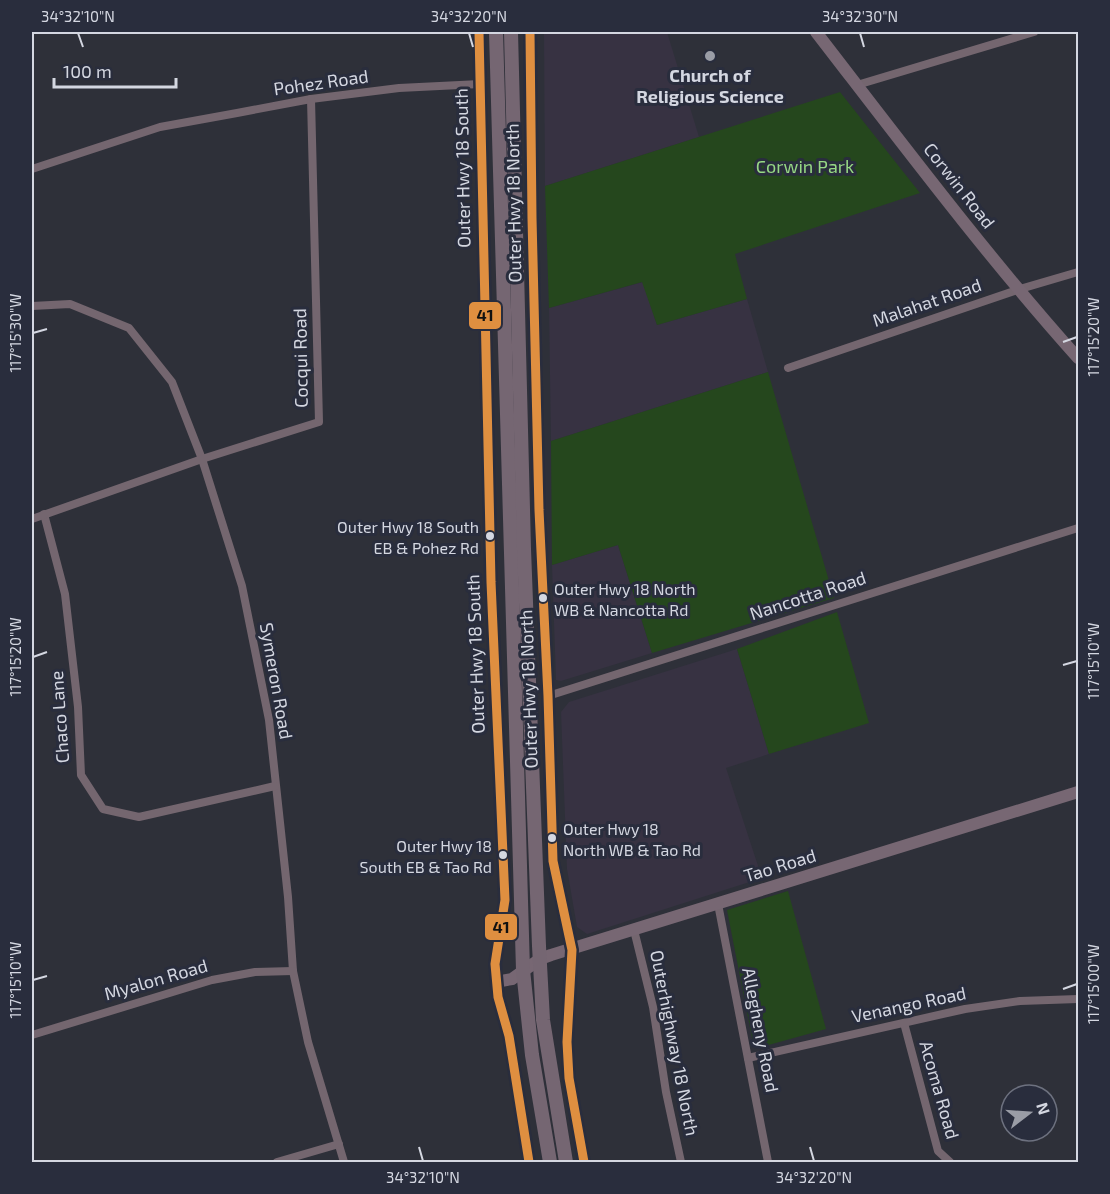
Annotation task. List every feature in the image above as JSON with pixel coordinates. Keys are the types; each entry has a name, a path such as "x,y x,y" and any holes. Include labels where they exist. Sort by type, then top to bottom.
{"main road":[{"path":"496,32 524,970 532,1055 550,1162"},
{"path":"511,32 524,549 540,959 543,1020 566,1162"}],"street":[{"name":"Outer Hwy 18 South","path":"479,32 491,582 505,888 503,923 495,964 496,982 509,1036 530,1162"},
{"name":"Outer Hwy 18 North","path":"530,32 538,474 553,861 572,950 567,1042 569,1078 584,1162"},
{"name":"Corwin Road","path":"816,32 1017,290 1078,358"},
{"path":"857,85 1034,32"},
{"name":"Pohez Road","path":"32,169 160,127 311,99 399,88 480,84"},
{"name":"Cocqui Road","path":"32,519 202,459 319,422 311,99"},
{"name":"Malahat Road","path":"788,368 1017,290 1078,272"},
{"name":"Symeron Road","path":"32,306 70,304 129,328 172,382 202,459 242,586 269,720 288,897 293,971 308,1042 344,1162"},
{"name":"Chaco Lane","path":"44,514 65,594 78,707 81,776 103,808 139,817 275,786"},
{"name":"Nancotta Road","path":"548,696 1078,528"},
{"name":"Tao Road","path":"496,982 512,979 540,959 1078,792"},
{"name":"Allegheny Road","path":"718,904 768,1162"},
{"name":"Outerhighway 18 North","path":"634,930 653,1007 666,1092 681,1162"},
{"name":"Myalon Road","path":"32,1035 212,980 255,972 293,971"},
{"name":"Venango Road","path":"748,1058 965,1009 1020,1000 1078,999"},
{"name":"Acoma Road","path":"903,1023 938,1151 950,1162"},
{"path":"278,1162 339,1144"}],"shaded area":[{"path":"544,32 667,32 699,137 545,186"},
{"path":"643,282 657,325 747,299 768,372 551,441 549,308"},
{"path":"618,545 652,653 561,681 556,680 552,565"},
{"path":"737,649 769,754 726,768 762,878 587,934 577,927 567,869 561,712 569,702"}],"green space":[{"name":"Corwin Park","path":"840,92 920,193 735,254 747,299 657,325 642,282 549,308 545,186"},
{"path":"768,372 834,598 652,653 618,545 552,565 551,441"},
{"path":"837,612 869,723 769,754 737,649"},
{"path":"788,891 826,1029 765,1046 753,1043 727,910"}],"transit line":[{"name":"41","path":"479,32 491,582 505,900 495,964 498,997 509,1036 529,1162"},
{"name":"41","path":"530,32 539,510 553,861 572,950 567,1042 569,1078 584,1162"}],"place":[{"name":"Church of Religious Science","path":"710,56"},
{"name":"Outer Hwy 18 South EB & Pohez Rd","path":"490,536"},
{"name":"Outer Hwy 18 North WB & Nancotta Rd","path":"543,598"},
{"name":"Outer Hwy 18 North WB & Tao Rd","path":"552,838"},
{"name":"Outer Hwy 18 South EB & Tao Rd","path":"503,855"}]}
